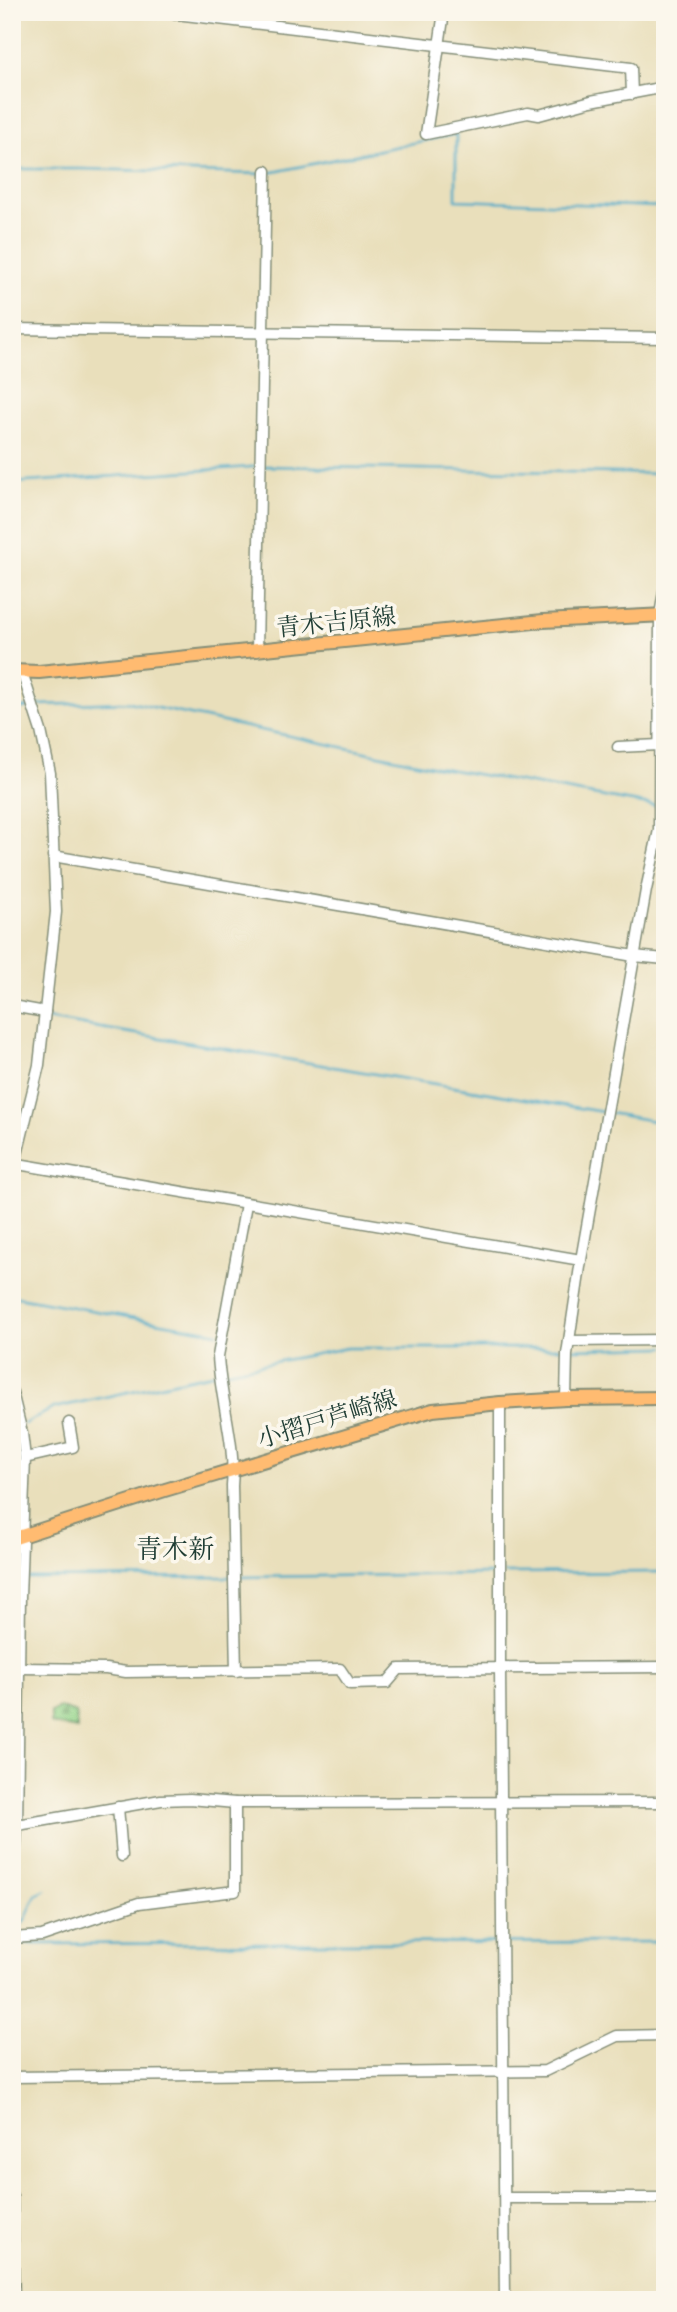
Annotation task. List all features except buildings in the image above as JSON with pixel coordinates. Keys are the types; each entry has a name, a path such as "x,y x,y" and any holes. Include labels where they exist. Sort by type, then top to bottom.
{"main road":[{"name":"青木吉原線","path":"17,672 257,652 543,621 663,615"},
{"name":"小摺戸芦崎線","path":"17,1537 433,1410 566,1399 665,1398"}],"street":[{"path":"159,12 631,68 632,94"},
{"path":"444,12 426,134 528,113 539,115 591,101 665,87"},
{"path":"257,652 266,171"},
{"path":"12,329 665,338"},
{"path":"566,1399 569,1341 581,1260 634,956 659,830 665,586"},
{"path":"12,1175 39,1065 56,912 50,773 41,731 17,672"},
{"path":"618,747 659,745"},
{"path":"53,856 634,956 665,959"},
{"path":"12,1006 46,1012"},
{"path":"14,1163 581,1260"},
{"path":"236,1671 233,1470 218,1356 246,1204"},
{"path":"569,1341 665,1340"},
{"path":"12,1392 25,1458 17,1537 19,1668 12,1907"},
{"path":"500,1403 500,1803 505,2070 505,2300"},
{"path":"25,1458 74,1447 69,1423"},
{"path":"19,1668 106,1669 126,1672 340,1669 350,1684 387,1683 399,1669 665,1667"},
{"path":"14,1825 161,1800 190,1799 235,1803 665,1802"},
{"path":"12,1938 42,1936 139,1903 234,1891 235,1803"},
{"path":"118,1807 122,1856"},
{"path":"12,2077 545,2071 617,2036 665,2035"},
{"path":"12,2196 14,2300"},
{"path":"506,2198 665,2199"}],"green space":[{"path":"59,1708 76,1713 77,1729 51,1724 51,1712"}],"waterway":[{"path":"269,173 456,134 456,200 665,207"},
{"path":"12,169 263,174"},
{"path":"12,483 266,466 665,474"},
{"path":"12,710 39,705 129,702 436,767 655,806"},
{"path":"12,1013 40,1018"},
{"path":"47,1019 603,1112"},
{"path":"609,1113 665,1123"},
{"path":"12,1296 218,1333"},
{"path":"570,1349 665,1347"},
{"path":"222,1372 347,1348 563,1348"},
{"path":"24,1424 54,1408 216,1373"},
{"path":"504,1573 665,1572"},
{"path":"238,1577 497,1574"},
{"path":"24,1578 231,1577"},
{"path":"16,1932 26,1918 36,1895 46,1890"},
{"path":"14,1944 665,1942"}],"district":[{"name":"青木新","path":"175,1549"}]}
